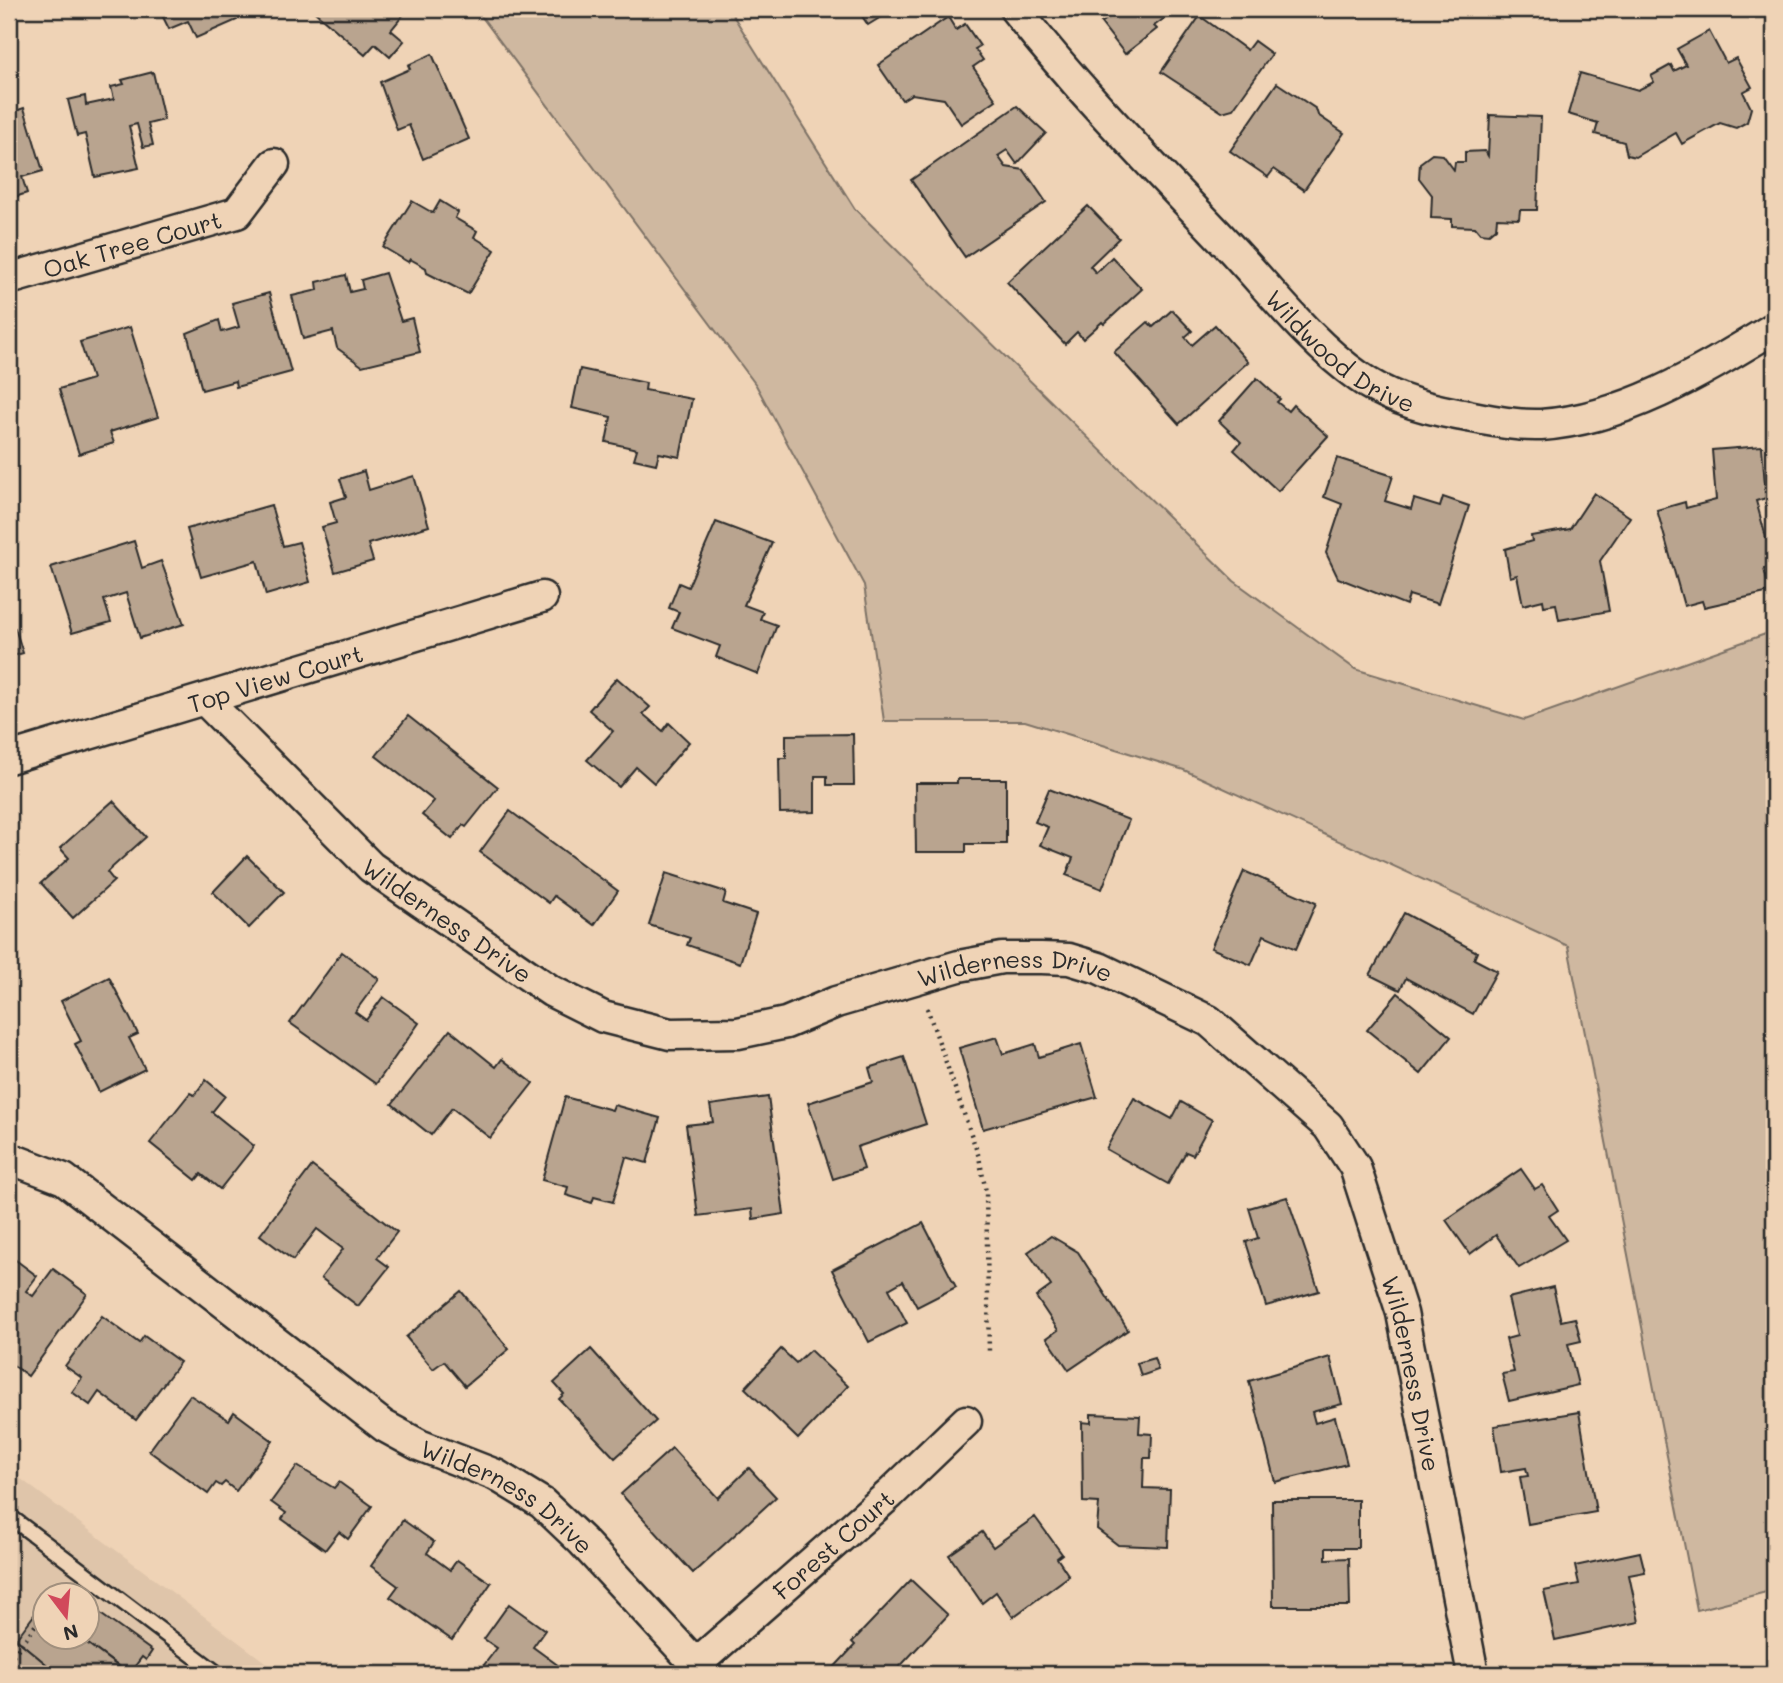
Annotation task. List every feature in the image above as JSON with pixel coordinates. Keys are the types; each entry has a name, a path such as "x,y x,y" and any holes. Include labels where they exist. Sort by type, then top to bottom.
{"street":[{"name":"Wildwood Drive","path":"1015,9 1140,153 1286,310 1327,351 1360,378 1397,397 1441,411 1497,422 1541,425 1590,415 1649,397 1716,363 1774,328"},
{"name":"Oak Tree Court","path":"9,279 237,214 274,164"},
{"name":"Top View Court","path":"9,758 206,701 542,597"},
{"name":"Wilderness Drive","path":"206,701 371,867 551,990 603,1017 670,1034 738,1033 786,1023 836,1002 959,966 1002,958 1041,958 1069,959 1099,968 1209,1021 1328,1126 1355,1167 1402,1313 1473,1674"},
{"name":"Wilderness Drive","path":"9,1158 64,1179 384,1426 419,1445 496,1475 542,1503 582,1541 701,1669"},
{"name":"Forest Court","path":"701,1669 966,1421"}],"lane":[{"path":"9,1516 218,1674"}],"path":[{"path":"926,1007 979,1157 986,1192 989,1352"},
{"path":"9,1661 32,1630"}],"shaded area":[{"path":"476,9 729,9 855,209 1234,581 1355,669 1524,720 1774,631 1774,1590 1697,1610 1568,946 1184,770 1025,721 884,721 864,585 756,385"},
{"path":"9,1470 281,1674 9,1674"}],"building":[{"path":"159,9 242,9 234,12 237,20 196,38 188,21 169,29"},
{"path":"319,9 400,9 405,13 391,30 404,41 390,57 375,44 365,55 315,12"},
{"path":"857,9 894,9 868,25"},
{"path":"1100,9 1174,11 1154,26 1157,29 1125,54 1101,23 1110,17"},
{"path":"1200,16 1247,50 1254,41 1272,54 1233,109 1222,112 1161,72"},
{"path":"948,17 956,30 965,24 980,46 975,49 983,60 973,67 996,100 961,124 944,99 912,94 902,100 878,65"},
{"path":"1709,31 1726,63 1736,58 1752,87 1743,92 1751,108 1747,122 1736,128 1720,123 1682,144 1676,133 1635,157 1627,155 1624,142 1595,134 1598,123 1568,114 1580,73 1638,90 1654,82 1651,76 1671,65 1674,71 1686,65 1677,49"},
{"path":"432,54 469,139 423,159 409,125 397,130 380,82 410,69 408,65"},
{"path":"153,72 164,120 148,124 153,145 143,147 137,124 129,126 139,168 95,177 85,134 77,136 68,100 85,96 86,105 114,99 111,87 124,84 122,80"},
{"path":"1277,83 1316,109 1318,115 1344,133 1304,190 1274,169 1268,177 1230,151"},
{"path":"1017,106 1046,133 1017,164 1007,150 998,156 1006,167 1024,170 1046,202 965,257 911,180"},
{"path":"24,108 43,171 22,177 27,193 9,199 9,113"},
{"path":"1490,115 1541,117 1537,210 1520,210 1519,219 1497,218 1496,228 1489,234 1480,233 1475,227 1452,226 1452,219 1431,218 1432,195 1419,178 1420,163 1432,154 1443,155 1454,170 1455,162 1465,162 1465,152 1485,151 1488,156"},
{"path":"412,201 433,213 440,201 458,212 455,218 477,231 474,237 495,250 468,294 427,273 426,268 410,259 408,262 383,247"},
{"path":"1088,206 1119,238 1090,266 1096,273 1112,257 1142,289 1104,324 1102,322 1083,339 1077,332 1065,344 1007,282"},
{"path":"385,273 401,321 412,318 420,352 362,366 337,348 333,331 303,339 292,296 318,290 317,282 346,275 350,292 363,289 361,280"},
{"path":"269,293 291,372 236,387 235,381 202,390 187,333 219,320 222,332 239,327 232,303"},
{"path":"1172,310 1192,331 1185,337 1192,345 1215,325 1248,362 1179,424 1114,352 1148,322 1153,327"},
{"path":"130,327 158,417 110,432 114,443 79,454 59,389 92,379 80,342"},
{"path":"580,369 646,383 645,390 692,399 680,457 659,453 656,464 634,459 637,449 606,442 611,417 572,408"},
{"path":"1257,378 1280,399 1277,402 1288,411 1293,405 1328,436 1278,491 1234,450 1241,442 1219,421"},
{"path":"1762,446 1766,498 1756,501 1774,566 1764,569 1770,592 1704,607 1702,601 1684,606 1657,510 1685,502 1686,508 1716,500 1712,450"},
{"path":"1337,458 1393,476 1385,501 1411,509 1414,499 1440,507 1443,497 1469,506 1438,604 1409,595 1406,605 1338,578 1326,553 1342,504 1324,497"},
{"path":"364,471 369,490 414,476 429,526 368,544 373,561 335,572 322,527 336,523 330,502 346,497 340,479"},
{"path":"1594,493 1630,517 1600,561 1609,611 1559,620 1556,604 1544,606 1543,600 1523,605 1517,575 1510,577 1505,549 1532,541 1531,536 1570,529"},
{"path":"271,505 283,546 299,542 310,582 266,595 257,561 201,577 187,529"},
{"path":"716,522 772,543 744,605 763,612 760,619 777,625 758,674 716,657 720,646 672,628 679,612 669,608 679,583 688,587"},
{"path":"134,541 142,568 161,561 184,624 140,638 126,593 104,600 111,622 72,633 51,567"},
{"path":"15,628 23,653 9,657 9,630"},
{"path":"617,678 650,707 643,714 663,731 669,723 689,742 654,783 636,767 619,787 587,760 613,731 589,710"},
{"path":"408,716 498,787 466,827 463,825 452,839 422,815 434,801 376,756"},
{"path":"853,734 854,785 827,785 827,776 815,776 815,812 780,813 779,758 786,758 786,735"},
{"path":"957,779 1006,779 1006,844 966,844 966,852 916,852 915,783 957,783"},
{"path":"1049,789 1129,820 1102,889 1066,875 1073,858 1040,845 1048,827 1035,822"},
{"path":"113,801 146,837 107,872 114,881 73,918 41,883 69,858 60,848"},
{"path":"510,811 618,891 594,925 554,896 549,903 480,852"},
{"path":"247,856 284,892 249,928 213,892"},
{"path":"1244,871 1316,903 1296,949 1264,935 1251,965 1211,948"},
{"path":"666,873 726,892 723,903 756,914 740,963 687,945 690,938 649,925"},
{"path":"1404,913 1477,952 1474,959 1497,971 1473,1014 1406,978 1400,990 1370,975"},
{"path":"342,952 379,979 355,1012 366,1020 383,997 419,1023 376,1084 290,1023"},
{"path":"109,977 138,1034 129,1038 145,1069 99,1092 75,1044 81,1041 61,1001"},
{"path":"1398,993 1451,1037 1421,1074 1367,1030"},
{"path":"450,1030 496,1067 502,1059 533,1083 490,1138 452,1108 431,1135 392,1104"},
{"path":"997,1037 1003,1054 1035,1044 1039,1057 1081,1044 1097,1097 983,1129 959,1048"},
{"path":"904,1057 926,1124 857,1147 864,1169 833,1179 808,1103 873,1082 869,1068"},
{"path":"206,1080 225,1096 212,1112 254,1146 220,1189 201,1174 196,1180 150,1143 190,1093 194,1095"},
{"path":"565,1097 612,1110 614,1105 660,1118 647,1163 626,1157 613,1202 594,1197 592,1203 566,1195 568,1187 542,1180"},
{"path":"768,1097 784,1214 753,1219 752,1209 698,1216 686,1125 713,1122 710,1105"},
{"path":"1134,1098 1172,1119 1181,1102 1212,1120 1193,1155 1186,1152 1168,1184 1106,1149"},
{"path":"312,1166 397,1232 377,1258 389,1267 358,1306 321,1278 343,1249 317,1229 293,1260 260,1235"},
{"path":"1521,1169 1535,1189 1542,1185 1558,1210 1549,1216 1566,1240 1519,1268 1496,1235 1470,1254 1446,1220"},
{"path":"1287,1197 1319,1291 1266,1306 1246,1242 1258,1238 1249,1208"},
{"path":"923,1223 956,1287 917,1307 903,1281 889,1289 907,1323 869,1342 832,1270"},
{"path":"1051,1236 1078,1252 1128,1330 1069,1370 1047,1338 1058,1330 1036,1297 1051,1286 1028,1252"},
{"path":"9,1255 37,1276 26,1291 33,1296 53,1269 87,1294 28,1376 9,1362"},
{"path":"1553,1287 1561,1321 1575,1318 1581,1341 1568,1344 1578,1385 1509,1401 1502,1374 1514,1372 1506,1339 1517,1336 1508,1298"},
{"path":"461,1291 509,1349 465,1386 444,1361 433,1369 406,1337"},
{"path":"102,1316 139,1343 144,1336 180,1362 136,1420 99,1392 90,1405 72,1392 82,1378 65,1366"},
{"path":"591,1349 656,1421 615,1458 559,1399 564,1394 554,1383"},
{"path":"781,1349 796,1363 810,1350 848,1386 798,1439 745,1388"},
{"path":"1330,1357 1342,1404 1312,1412 1315,1423 1335,1417 1347,1464 1275,1482 1249,1381"},
{"path":"1154,1358 1158,1370 1141,1376 1137,1363"},
{"path":"190,1395 229,1420 234,1412 273,1441 236,1491 225,1482 221,1486 216,1483 208,1494 149,1451"},
{"path":"1579,1412 1596,1512 1528,1524 1520,1477 1528,1476 1526,1468 1501,1472 1494,1426"},
{"path":"1091,1414 1140,1416 1139,1433 1152,1434 1151,1458 1144,1458 1143,1488 1170,1489 1168,1547 1118,1545 1097,1529 1099,1503 1083,1502 1082,1422 1091,1423"},
{"path":"672,1448 718,1498 749,1468 776,1497 693,1573 621,1494"},
{"path":"297,1466 334,1488 339,1482 372,1506 348,1539 339,1532 325,1550 282,1519 286,1513 271,1502"},
{"path":"1272,1500 1358,1500 1358,1548 1326,1548 1326,1559 1349,1558 1350,1606 1273,1606"},
{"path":"1035,1517 1062,1554 1057,1558 1069,1576 1013,1617 996,1592 982,1603 949,1555 982,1532 993,1547"},
{"path":"403,1520 434,1542 427,1553 450,1570 457,1560 491,1583 452,1640 390,1597 398,1586 371,1566"},
{"path":"1640,1552 1645,1572 1629,1575 1639,1622 1555,1640 1544,1591 1579,1584 1575,1566"},
{"path":"911,1580 948,1615 893,1674 828,1674 855,1645 852,1642"},
{"path":"509,1604 545,1630 533,1647 570,1674 477,1674 497,1648 484,1639"},
{"path":"102,1615 152,1651 146,1660 142,1657 129,1674 99,1652 102,1652"},
{"path":"32,1618 32,1652 99,1652 128,1674 58,1674 16,1639"},
{"path":"16,1639 58,1674 9,1674 9,1648"},
{"path":"1353,1667 1361,1674 1346,1674"},
{"path":"1550,1669 1667,1674 1550,1674"}]}
